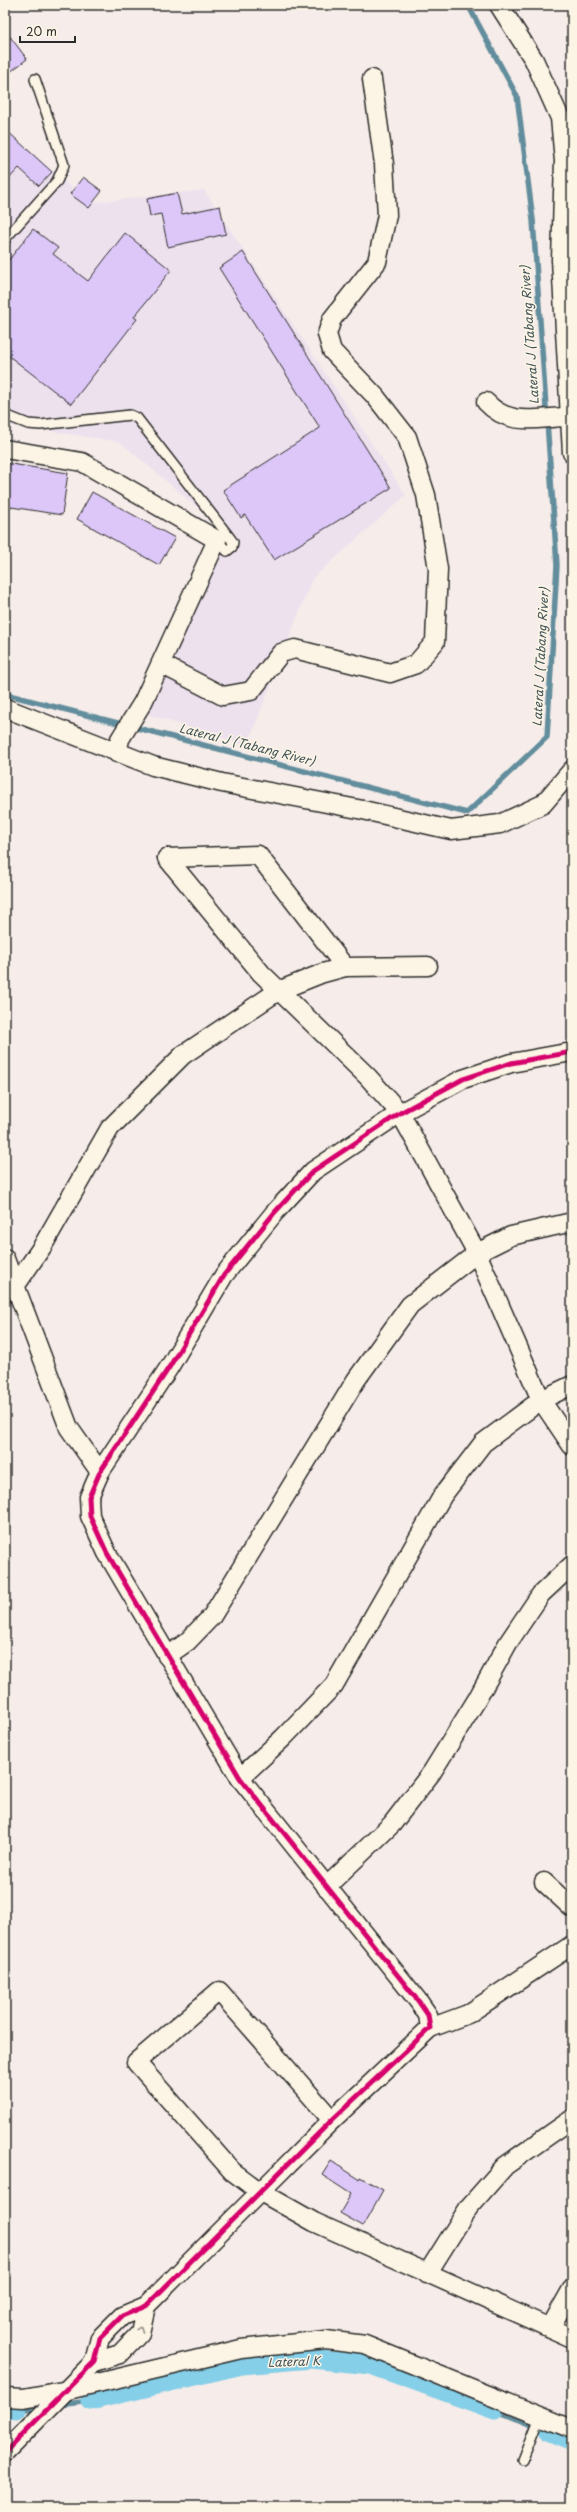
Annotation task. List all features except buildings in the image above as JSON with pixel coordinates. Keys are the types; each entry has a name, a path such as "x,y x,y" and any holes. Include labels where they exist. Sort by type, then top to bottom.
{"street":[{"path":"499,5 534,60 560,118 564,162 561,260 564,417 572,454"},
{"path":"161,664 223,696 251,691 281,653 295,649 390,673 416,664 436,642 438,569 426,495 407,437 374,396 332,351 327,334 332,319 377,262 387,215 384,164 372,79"},
{"path":"486,402 496,412 509,417 531,420 564,417"},
{"path":"5,449 82,462 217,540 143,702 119,746"},
{"path":"5,708 13,709 119,746 153,766 222,783 363,810 451,830 500,824 543,804 572,770"},
{"path":"345,967 263,849 166,858 278,991 362,1071 400,1113 477,1253 541,1400 572,1446"},
{"path":"16,1285 42,1247 110,1128 183,1055 278,991 323,973 345,967 428,966"},
{"path":"430,2028 428,2015 419,2002 240,1778 107,1553 90,1516 89,1497 100,1472 170,1366 224,1275 275,1212 313,1171 400,1113 463,1079 511,1063 572,1052"},
{"path":"167,1656 188,1642 212,1616 356,1380 410,1305 477,1253 511,1236 572,1222"},
{"path":"5,1258 69,1428 100,1472"},
{"path":"240,1778 283,1738 334,1685 443,1495 483,1443 541,1400 572,1385"},
{"path":"326,1887 392,1824 432,1772 476,1701 508,1642 541,1594 572,1565"},
{"path":"544,1882 572,1908"},
{"path":"5,2452 68,2390 94,2362 100,2338 122,2316 146,2306 259,2191 430,2028 468,2014 572,1946"},
{"path":"332,2120 219,1991 136,2062 232,2170 259,2191 314,2222 572,2338"},
{"path":"427,2274 469,2207 505,2166 572,2119"},
{"path":"550,2328 572,2289"},
{"path":"94,2362 120,2354 140,2333 146,2306"},
{"path":"5,2397 23,2398 68,2390 241,2349 326,2340 365,2345 572,2429"}],"lane":[{"path":"5,239 57,180 64,165 35,79"},
{"path":"5,415 28,424 40,425 115,416 130,415 137,418 233,542 232,547 227,550 217,540"},
{"path":"523,2460 540,2416"}],"shaded area":[{"path":"5,129 89,203 204,190 406,495 312,579 247,746 144,713 231,536 120,442 5,424"}],"waterway":[{"name":"Lateral J (Tabang River)","path":"5,694 467,813 547,737 557,565 533,220 517,96 468,5"},
{"name":"Lateral K","path":"90,2401 242,2365 311,2359 371,2365 495,2410"},
{"path":"58,2405 90,2401"},
{"path":"16,2411 42,2408"},
{"name":"Lateral K","path":"5,2409 16,2411"},
{"path":"495,2410 550,2432"},
{"name":"Lateral K","path":"550,2432 572,2441"}],"cycle path":[{"path":"5,2452 94,2362 100,2338 122,2316 146,2306 332,2120 430,2028 428,2015 419,2002 240,1778 107,1553 90,1516 89,1497 100,1472 170,1366 224,1275 275,1212 313,1171 400,1113 463,1079 511,1063 572,1052"}]}
